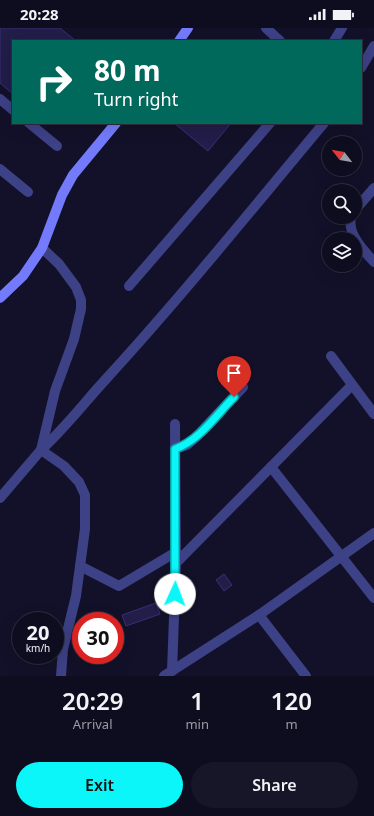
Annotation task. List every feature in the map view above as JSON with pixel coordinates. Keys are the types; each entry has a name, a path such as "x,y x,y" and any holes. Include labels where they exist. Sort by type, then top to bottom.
{"street":[{"path":"180,40 188,28"},
{"path":"266,28 279,40"},
{"path":"335,40 342,28"},
{"path":"362,66 374,46"},
{"path":"0,99 12,109"},
{"path":"30,124 57,146"},
{"path":"0,298 23,276 42,248 62,195 73,175 115,124"},
{"path":"129,286 269,124"},
{"path":"0,498 41,450 59,434 91,395 145,336 323,124"},
{"path":"0,169 28,192"},
{"path":"362,202 374,188"},
{"path":"351,224 355,237 374,262"},
{"path":"41,450 55,391 74,339 81,309 81,300 76,287 59,264 42,248"},
{"path":"331,356 374,414"},
{"path":"176,564 352,385"},
{"path":"175,449 186,445 196,437 243,387"},
{"path":"168,673 176,564 175,424"},
{"path":"41,450 64,466 79,482 85,494 85,529 76,596 63,649 61,676"},
{"path":"271,467 374,598"},
{"path":"168,673 259,615 374,533"},
{"path":"80,566 119,586 176,552"},
{"path":"259,615 306,676"}],"building":[{"path":"0,28 60,28 75,40 12,40 12,93 0,83"},
{"path":"175,124 230,124 208,151"},
{"path":"224,574 232,585 224,591 216,580"},
{"path":"156,603 160,614 126,626 124,614"}],"route":[{"path":"175,594 175,449 186,445 196,437 234,397"}]}
